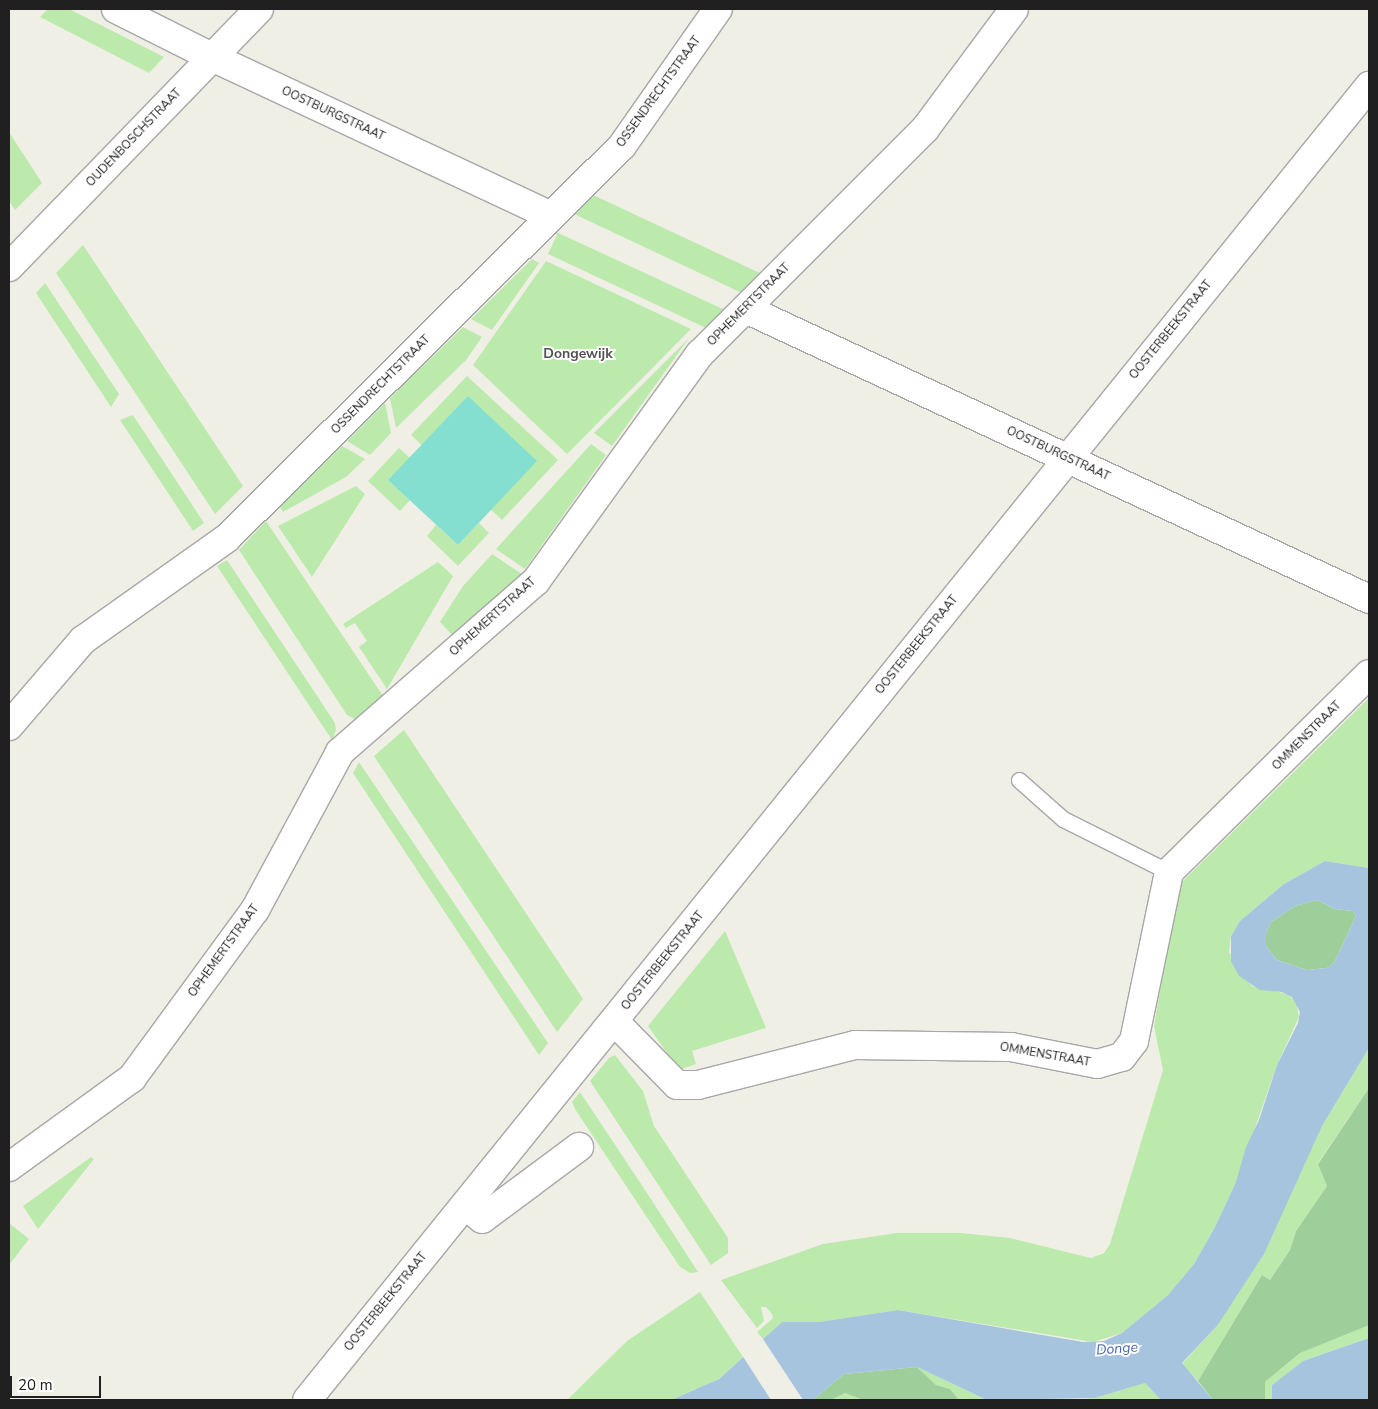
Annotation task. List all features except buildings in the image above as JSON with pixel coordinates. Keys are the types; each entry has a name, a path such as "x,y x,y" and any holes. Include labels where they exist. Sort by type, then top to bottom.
{"street":[{"name":"OOSTBURGSTRAAT","path":"116,9 212,57 551,216"},
{"name":"OUDENBOSCHSTRAAT","path":"9,267 260,9"},
{"name":"OSSENDRECHTSTRAAT","path":"9,726 83,640 227,538 622,146 718,9"},
{"name":"OPHEMERTSTRAAT","path":"9,1167 132,1078 255,910 340,752 536,580 700,354 925,129 1014,9"},
{"name":"OOSTERBEEKSTRAAT","path":"307,1400 615,1022 1067,458 1369,86"},
{"name":"OOSTBURGSTRAAT","path":"746,308 1369,599"},
{"name":"OMMENSTRAAT","path":"615,1022 677,1085 698,1085 855,1045 1011,1047 1097,1064 1122,1057 1134,1041 1169,872 1369,674"},
{"path":"465,1205 482,1219 579,1147"}],"lane":[{"path":"1019,780 1063,819 1169,872"}],"green space":[{"path":"48,9 69,9 164,57 149,73 40,17"},
{"path":"9,132 42,183 15,210 9,201"},
{"path":"591,194 762,274 742,293 572,213"},
{"path":"554,231 725,310 706,328 548,254 557,235"},
{"path":"83,245 243,486 215,514 56,273"},
{"path":"532,259 539,263 492,330 471,319"},
{"path":"546,261 691,329 567,454 473,365"},
{"path":"45,283 119,394 111,407 36,293"},
{"path":"463,327 482,337 466,360 396,428 390,398"},
{"path":"689,338 612,446 594,433"},
{"path":"467,376 558,460 502,520 411,435"},
{"path":"385,403 391,433 370,455 347,441"},
{"path":"133,415 204,523 193,531 120,420"},
{"path":"591,444 606,455 525,569 496,549"},
{"path":"342,446 365,459 346,477 283,512 280,507"},
{"path":"399,448 410,458 388,480 410,500 400,511 368,481"},
{"path":"356,486 365,494 312,577 278,526"},
{"path":"266,521 383,696 355,719 347,715 239,550"},
{"path":"479,523 489,533 458,566 427,536 436,525 458,545"},
{"path":"492,554 522,574 453,636 440,622 463,586"},
{"path":"227,560 335,723 336,730 332,740 217,566"},
{"path":"438,562 453,576 387,689 359,647 367,641 355,623 346,628 343,624"},
{"path":"1369,698 1369,868 1325,861 1284,884 1240,921 1231,936 1229,952 1252,986 1287,994 1296,1001 1299,1017 1277,1065 1236,1182 1215,1227 1194,1264 1168,1295 1122,1333 1093,1342 898,1310 819,1322 782,1322 763,1339 757,1332 773,1318 772,1314 766,1307 761,1307 764,1321 757,1328 721,1280 823,1244 897,1233 961,1233 1010,1238 1091,1258 1104,1253 1110,1244 1163,1070 1154,1026 1178,886"},
{"path":"404,730 583,999 557,1032 374,756"},
{"path":"359,762 548,1043 539,1055 353,773"},
{"path":"1317,900 1335,909 1353,911 1356,916 1334,963 1327,968 1307,970 1277,960 1266,946 1266,933 1271,922 1295,906"},
{"path":"725,931 766,1028 692,1051 696,1064 679,1070 648,1026"},
{"path":"1369,1048 1369,1088 1318,1163 1327,1186 1296,1231 1290,1250 1270,1280 1262,1275 1198,1381 1182,1364 1217,1326 1322,1126"},
{"path":"615,1055 643,1091 654,1126 728,1238 728,1253 711,1265 590,1081 609,1058"},
{"path":"1369,1088 1369,1325 1300,1353 1265,1382 1265,1400 1213,1400 1198,1381 1262,1275 1270,1280 1290,1250 1296,1231 1327,1186 1318,1164"},
{"path":"580,1092 698,1272 690,1273 680,1267 575,1109 572,1102"},
{"path":"91,1157 94,1159 38,1229 23,1206"},
{"path":"9,1223 29,1239 9,1265"},
{"path":"700,1292 743,1357 719,1379 671,1400 567,1400 627,1341"},
{"path":"1363,1325 1369,1325 1369,1338 1303,1361 1272,1385 1272,1400 1265,1400 1265,1382 1300,1353"},
{"path":"917,1367 987,1400 959,1400 950,1389 936,1385"},
{"path":"917,1367 936,1385 950,1389 959,1400 864,1400 845,1393 831,1400 813,1400 844,1374"},
{"path":"1145,1383 1161,1400 1070,1400 1095,1398"},
{"path":"845,1393 858,1396 864,1400 831,1400"}],"shaded area":[{"path":"468,396 537,461 458,545 388,480"}],"water":[{"name":"Donge","path":"1325,861 1369,868 1369,1048 1322,1126 1264,1254 1217,1326 1182,1363 1213,1400 1161,1400 1145,1383 1095,1398 987,1400 917,1367 844,1374 813,1400 671,1400 719,1379 782,1322 819,1322 898,1310 1083,1342 1104,1341 1122,1333 1168,1295 1194,1264 1215,1227 1236,1182 1246,1147 1259,1120 1277,1065 1298,1023 1300,1012 1292,997 1282,992 1260,990 1239,976 1231,961 1231,936 1240,921 1284,884","holes":["1317,900 1335,909 1353,911 1356,916 1334,963 1327,968 1307,970 1277,960 1266,946 1266,933 1271,922 1295,906"]},
{"path":"1369,1338 1369,1400 1272,1400 1272,1385 1303,1361"}],"pier":[{"path":"761,1337 803,1400 771,1400 742,1355"}],"district":[{"name":"Dongewijk","path":"578,354"}]}
